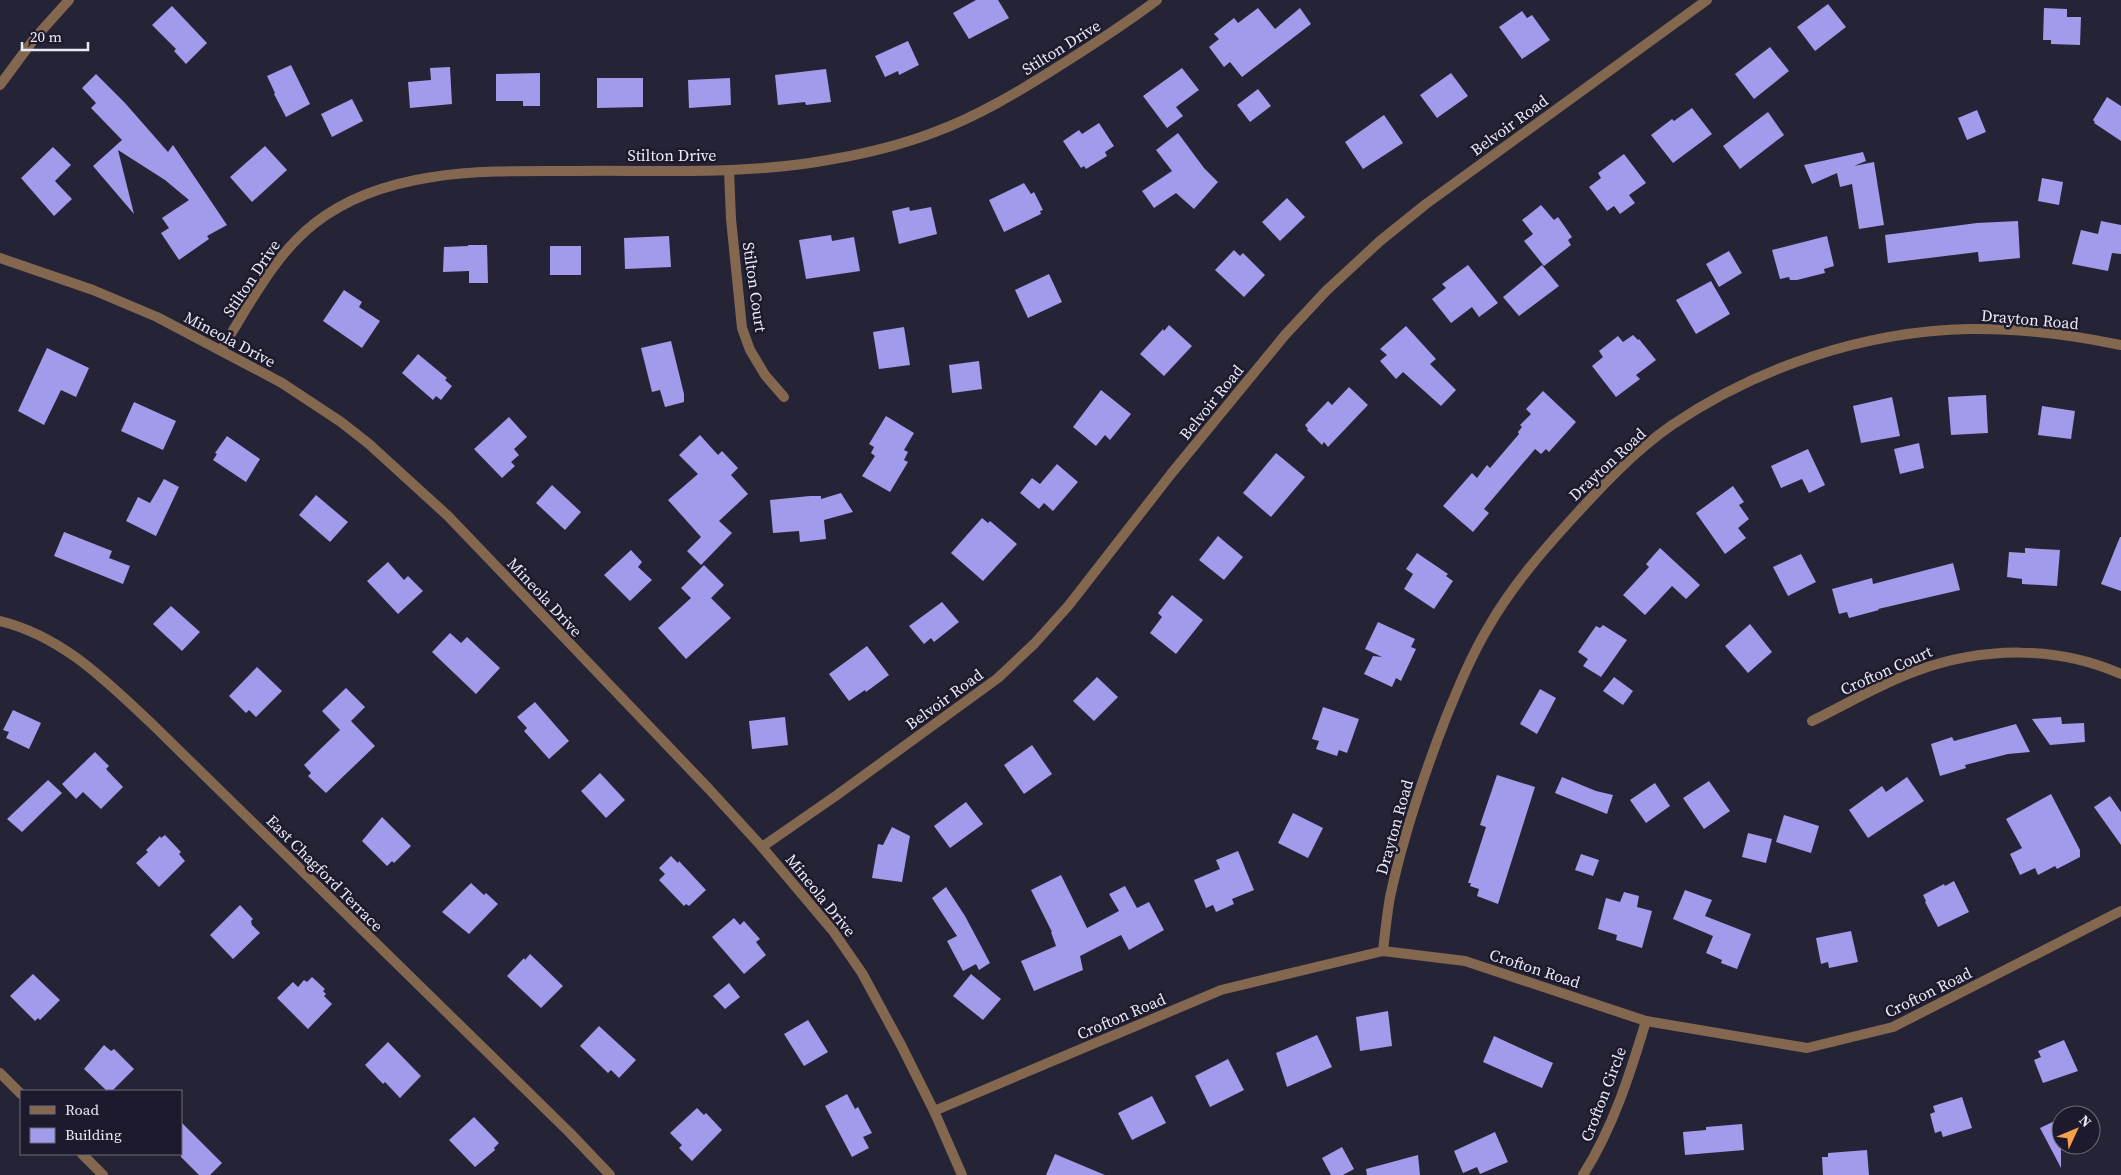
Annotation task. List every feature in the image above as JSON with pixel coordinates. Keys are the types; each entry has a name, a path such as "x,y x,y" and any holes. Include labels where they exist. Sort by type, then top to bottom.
{"street":[{"path":"0,85 34,39 69,0"},
{"name":"Stilton Drive","path":"221,350 275,265 296,240 316,222 344,205 375,191 404,183 458,174 513,171 728,170 778,167 826,161 885,149 935,132 984,111 1030,85 1118,29 1157,0"},
{"name":"Belvoir Road","path":"762,847 838,796 998,678 1035,643 1069,605 1171,474 1285,335 1326,291 1380,241 1426,204 1707,0"},
{"name":"Stilton Court","path":"728,170 742,328 750,350 765,375 784,397"},
{"name":"Mineola Drive","path":"0,258 93,290 157,317 282,383 341,422 369,444 434,503 709,788 833,931 862,973 934,1111 962,1175"},
{"name":"Drayton Road","path":"1383,951 1390,898 1400,857 1427,767 1464,672 1488,626 1517,583 1598,490 1671,426 1717,398 1766,374 1816,356 1867,342 1917,333 1968,329 2020,330 2121,345"},
{"name":"East Chagford Terrace","path":"0,621 38,634 71,653 95,671 150,722 570,1133 610,1175"},
{"name":"Crofton Court","path":"1812,721 1914,671 1948,660 1985,653 2030,652 2073,658 2121,674"},
{"name":"Crofton Road","path":"934,1111 1221,990 1383,951 1466,961 1646,1021 1807,1048 1893,1027 2121,911"},
{"name":"Crofton Circle","path":"1583,1175 1615,1114 1646,1021"},
{"path":"0,1073 20,1093"},
{"path":"83,1155 103,1175"}],"building":[{"path":"976,0 998,0 1009,18 969,39 953,13"},
{"path":"1828,4 1846,27 1815,51 1797,27"},
{"path":"172,6 207,43 186,64 174,51 176,49 152,25"},
{"path":"1258,8 1275,29 1300,8 1311,24 1242,77 1230,62 1224,67 1209,47 1219,39 1214,34 1234,18 1238,23"},
{"path":"2044,8 2067,9 2067,17 2081,17 2080,45 2051,44 2051,40 2043,40"},
{"path":"1522,11 1527,18 1532,15 1550,40 1522,59 1499,27"},
{"path":"908,41 919,65 899,75 898,71 885,77 875,56"},
{"path":"1770,47 1789,71 1754,99 1735,74"},
{"path":"291,65 310,104 286,117 267,76"},
{"path":"450,67 452,104 410,108 408,82 431,80 430,68"},
{"path":"1182,68 1199,90 1176,107 1183,116 1167,128 1143,96"},
{"path":"826,69 831,102 806,105 805,102 778,105 775,75"},
{"path":"540,73 540,106 523,106 523,101 496,101 496,74"},
{"path":"1451,73 1468,96 1437,118 1420,95"},
{"path":"96,74 125,103 168,152 173,145 227,225 207,236 209,239 179,260 161,233 169,228 162,218 189,200 165,180 118,150 134,214 93,166 122,140 91,108 96,103 82,88"},
{"path":"597,78 643,78 643,107 597,108"},
{"path":"730,78 731,105 689,108 688,80"},
{"path":"1258,89 1271,106 1250,122 1237,105"},
{"path":"2107,97 2121,106 2121,141 2094,123 2093,120"},
{"path":"352,99 363,121 332,137 321,114"},
{"path":"1692,108 1712,134 1673,163 1651,135 1672,119 1674,121"},
{"path":"1977,110 1986,132 1967,140 1958,118"},
{"path":"1768,112 1784,135 1740,169 1723,146"},
{"path":"1384,115 1403,143 1363,169 1345,142"},
{"path":"1099,123 1114,146 1105,152 1107,156 1086,169 1084,166 1081,168 1063,141 1079,130 1082,134"},
{"path":"1178,133 1204,168 1218,182 1194,209 1176,193 1154,208 1142,191 1172,171 1156,150"},
{"path":"265,146 287,170 252,202 230,177"},
{"path":"53,147 71,165 55,181 72,199 54,216 21,178"},
{"path":"1863,152 1866,161 1854,166 1874,162 1884,225 1859,229 1852,184 1840,187 1837,173 1812,184 1804,165"},
{"path":"1624,154 1646,183 1629,195 1635,203 1620,214 1614,206 1607,211 1589,187 1601,178 1598,173"},
{"path":"2042,178 2063,182 2059,205 2038,201"},
{"path":"1024,183 1031,194 1034,192 1043,210 1040,211 1041,214 1004,232 989,200"},
{"path":"1287,198 1305,217 1280,241 1262,222"},
{"path":"1541,205 1554,220 1558,217 1572,237 1568,240 1571,245 1544,266 1524,241 1533,234 1522,220"},
{"path":"909,207 910,211 931,207 937,234 899,244 892,211"},
{"path":"2018,221 2020,258 1979,262 1978,252 1888,263 1885,235 1977,223"},
{"path":"2101,221 2121,225 2121,254 2112,253 2108,271 2072,264 2081,230 2098,234"},
{"path":"831,235 832,241 854,237 860,271 806,279 799,240"},
{"path":"669,236 671,267 625,269 624,238"},
{"path":"1827,236 1834,266 1824,269 1825,273 1797,280 1790,280 1789,277 1780,279 1772,250"},
{"path":"487,245 488,283 469,283 469,271 443,272 444,247"},
{"path":"550,246 581,246 581,275 550,275"},
{"path":"1234,250 1240,256 1243,253 1265,275 1244,297 1215,270"},
{"path":"1729,251 1742,273 1719,287 1706,264"},
{"path":"1468,265 1498,303 1479,317 1472,307 1451,323 1432,299 1446,288 1442,284"},
{"path":"1542,265 1559,286 1519,316 1503,297"},
{"path":"1049,274 1062,302 1028,318 1015,290"},
{"path":"1711,281 1730,314 1696,334 1676,300"},
{"path":"344,290 362,302 359,307 380,321 362,348 323,321"},
{"path":"1169,325 1192,346 1164,376 1140,354"},
{"path":"1406,326 1436,359 1430,364 1456,390 1441,406 1403,372 1396,379 1380,361 1387,355 1380,349"},
{"path":"904,327 910,365 879,369 873,332"},
{"path":"1633,335 1639,339 1656,360 1636,375 1640,379 1616,397 1592,366 1603,357 1599,351 1618,336 1623,342"},
{"path":"671,341 684,394 684,402 665,407 660,390 652,392 641,348"},
{"path":"47,348 89,368 76,397 61,390 44,425 18,411"},
{"path":"418,354 447,378 445,380 452,386 441,400 436,396 433,400 402,373"},
{"path":"979,361 982,389 952,393 949,365"},
{"path":"1349,387 1368,405 1328,447 1324,442 1322,445 1307,430 1305,425 1328,401 1332,405"},
{"path":"1101,390 1131,414 1110,440 1105,435 1096,446 1073,427"},
{"path":"1543,391 1576,422 1549,452 1546,449 1541,454 1535,449 1484,509 1489,513 1473,532 1443,506 1472,473 1477,478 1487,465 1490,468 1519,434 1518,432 1522,427 1520,425 1531,414 1526,409"},
{"path":"1986,395 1988,433 1951,435 1948,397"},
{"path":"1892,397 1900,436 1861,443 1853,406"},
{"path":"134,402 176,421 163,450 121,431"},
{"path":"2042,406 2075,411 2071,439 2038,435"},
{"path":"886,416 914,433 904,450 908,452 904,460 908,462 890,492 862,476 875,456 871,453 874,447 869,444"},
{"path":"509,417 527,437 514,449 519,455 511,462 515,466 502,478 474,449"},
{"path":"700,435 718,455 722,451 738,468 731,475 748,494 719,521 732,533 701,565 687,551 701,537 668,500 698,474 679,455"},
{"path":"227,436 260,459 246,482 213,460 217,454 215,453"},
{"path":"1919,443 1924,468 1900,474 1894,449"},
{"path":"1808,449 1825,485 1809,493 1802,479 1781,488 1771,466"},
{"path":"1276,453 1305,477 1271,517 1243,493"},
{"path":"1057,464 1078,482 1053,511 1044,503 1039,509 1020,493 1032,478 1040,484"},
{"path":"164,479 179,487 156,536 126,521 138,497 150,503"},
{"path":"552,485 581,512 565,530 536,503"},
{"path":"1733,486 1744,502 1739,505 1749,519 1738,528 1746,538 1725,554 1696,513"},
{"path":"841,493 853,512 824,520 826,539 800,542 799,531 773,533 770,500 810,496 821,496 821,499"},
{"path":"316,495 348,522 330,542 299,515"},
{"path":"982,518 988,523 990,521 1017,544 983,581 951,553"},
{"path":"64,532 112,551 109,558 130,566 123,584 54,556"},
{"path":"1218,536 1243,557 1224,580 1199,560"},
{"path":"2121,537 2121,591 2101,584"},
{"path":"1660,548 1700,585 1686,599 1672,586 1645,615 1623,595 1649,567 1646,564"},
{"path":"2025,548 2060,550 2057,586 2022,584 2022,579 2007,577 2009,552 2025,553"},
{"path":"631,550 642,562 638,567 652,580 630,601 604,575"},
{"path":"1417,553 1448,574 1446,576 1453,581 1434,609 1404,589 1413,574 1406,569"},
{"path":"1801,554 1816,582 1788,596 1773,567"},
{"path":"388,562 404,580 408,576 423,591 398,614 367,581"},
{"path":"1953,563 1960,590 1878,609 1849,618 1847,612 1839,614 1832,589 1872,578 1873,584"},
{"path":"704,565 724,585 711,598 731,618 686,659 658,628 691,598 681,588"},
{"path":"1172,595 1203,620 1176,654 1150,633 1162,617 1158,613"},
{"path":"942,602 959,622 934,642 931,638 924,644 909,626"},
{"path":"171,606 200,632 182,651 153,624"},
{"path":"1378,622 1415,639 1411,647 1416,649 1401,681 1396,678 1392,687 1364,674 1373,656 1382,657 1365,649"},
{"path":"1750,624 1772,652 1748,673 1725,646"},
{"path":"1603,625 1627,640 1601,677 1583,666 1588,659 1578,652 1596,626 1600,628"},
{"path":"450,633 461,643 467,637 500,668 476,694 432,652"},
{"path":"867,646 889,675 866,692 865,690 849,701 829,674"},
{"path":"257,667 282,691 256,717 249,710 246,713 229,696"},
{"path":"1097,677 1118,697 1094,721 1073,701"},
{"path":"1614,677 1633,691 1623,705 1603,691"},
{"path":"346,688 365,707 351,721 375,746 326,793 308,776 311,773 304,765 340,730 322,711"},
{"path":"1540,689 1556,698 1537,734 1520,724"},
{"path":"535,702 569,741 549,759 524,731 527,728 517,717"},
{"path":"1323,707 1359,719 1347,753 1339,750 1337,756 1316,749 1319,741 1312,739"},
{"path":"13,710 41,723 29,749 6,738 9,732 3,730"},
{"path":"785,717 788,745 752,749 749,721"},
{"path":"2061,717 2062,724 2084,723 2085,742 2050,745 2032,719"},
{"path":"2016,724 2030,752 2008,754 1965,765 1966,768 1940,776 1931,744 1952,737 1954,741"},
{"path":"1032,745 1052,774 1024,794 1004,765"},
{"path":"95,752 109,766 106,769 123,787 101,809 83,792 76,799 62,784"},
{"path":"600,773 625,800 606,818 581,791"},
{"path":"1497,775 1535,787 1498,904 1477,896 1479,889 1470,886 1471,883 1468,883 1486,827 1480,825"},
{"path":"1562,777 1596,791 1613,795 1607,814 1555,793"},
{"path":"1907,777 1924,801 1868,838 1849,810 1882,786 1886,792"},
{"path":"48,780 62,793 22,832 7,819"},
{"path":"1709,781 1730,811 1704,829 1683,798"},
{"path":"1655,783 1670,806 1646,823 1630,800"},
{"path":"2051,794 2080,850 2080,857 2057,869 2055,866 2038,875 2035,868 2020,875 2010,854 2022,848 2006,819"},
{"path":"2110,796 2121,812 2121,845 2094,807"},
{"path":"966,802 983,824 950,848 934,826"},
{"path":"1293,813 1323,828 1308,858 1278,843"},
{"path":"1784,815 1819,826 1811,853 1776,842"},
{"path":"382,817 411,846 394,863 392,861 387,866 362,841"},
{"path":"892,827 910,836 902,882 872,878 878,844 883,845"},
{"path":"1748,833 1772,839 1766,863 1742,857"},
{"path":"165,835 181,852 179,854 185,861 159,887 136,863 148,852 146,850 160,836 161,838"},
{"path":"1238,851 1254,890 1232,899 1234,904 1216,912 1213,905 1206,908 1194,880 1220,869 1216,860"},
{"path":"1581,854 1599,860 1593,876 1575,870"},
{"path":"671,856 678,863 679,861 706,890 689,906 686,904 684,906 659,880 665,874 659,868"},
{"path":"1061,875 1087,928 1119,911 1109,894 1125,886 1137,908 1149,902 1164,930 1129,950 1121,935 1080,956 1083,970 1034,991 1021,961 1056,946 1052,932 1031,890"},
{"path":"1954,881 1969,912 1938,927 1923,895"},
{"path":"471,883 498,904 469,934 442,912"},
{"path":"946,887 965,916 990,963 979,970 976,964 963,971 947,941 957,936 932,898"},
{"path":"1685,890 1712,900 1705,916 1751,934 1737,969 1721,963 1722,960 1706,953 1713,936 1673,919"},
{"path":"1624,892 1639,896 1637,907 1652,911 1642,948 1616,940 1617,935 1598,929 1606,898 1620,902"},
{"path":"240,905 253,919 251,921 252,925 260,933 233,959 210,935"},
{"path":"734,918 740,925 744,921 760,939 756,942 766,955 744,974 712,937"},
{"path":"1851,931 1858,962 1829,968 1828,962 1821,964 1816,938"},
{"path":"530,954 563,986 541,1008 507,976"},
{"path":"33,974 60,1000 40,1020 38,1018 35,1021 10,996"},
{"path":"971,974 1001,999 983,1020 953,996"},
{"path":"312,977 325,989 323,991 326,994 324,996 332,1004 308,1029 277,998 293,982 298,987 304,980 307,982"},
{"path":"729,983 740,997 725,1009 713,996"},
{"path":"1388,1011 1392,1046 1360,1051 1356,1017"},
{"path":"808,1020 828,1052 804,1066 784,1034"},
{"path":"599,1026 636,1060 619,1078 611,1070 608,1073 580,1046"},
{"path":"1317,1035 1332,1067 1287,1087 1276,1053"},
{"path":"1494,1036 1553,1063 1542,1088 1483,1062"},
{"path":"2064,1040 2078,1071 2043,1083 2034,1060 2041,1057 2038,1051"},
{"path":"388,1042 421,1076 400,1098 365,1065"},
{"path":"104,1045 111,1051 114,1049 134,1069 113,1090 106,1090 84,1069"},
{"path":"1228,1059 1244,1090 1210,1107 1195,1076"},
{"path":"847,1094 855,1109 858,1107 872,1133 863,1137 869,1148 852,1157 825,1106"},
{"path":"1152,1096 1166,1123 1132,1140 1118,1113"},
{"path":"1962,1097 1972,1128 1943,1137 1941,1131 1935,1133 1930,1114 1935,1112 1933,1106"},
{"path":"697,1108 704,1115 706,1113 722,1130 692,1161 679,1148 682,1145 670,1133"},
{"path":"474,1117 499,1143 494,1148 495,1150 475,1167 449,1140"},
{"path":"182,1123 222,1163 210,1175 199,1175 181,1157"},
{"path":"2051,1123 2051,1149 2040,1128"},
{"path":"1742,1124 1744,1150 1685,1155 1683,1132 1706,1130 1706,1127"},
{"path":"1495,1132 1508,1162 1480,1174 1477,1167 1463,1173 1454,1151"},
{"path":"1342,1147 1354,1169 1343,1175 1331,1175 1322,1158"},
{"path":"1867,1150 1869,1175 1823,1175 1822,1157 1828,1157 1828,1153"},
{"path":"1055,1154 1105,1175 1046,1175"},
{"path":"1418,1155 1420,1175 1367,1175 1366,1169"},
{"path":"2054,1155 2061,1155 2061,1168"}]}
